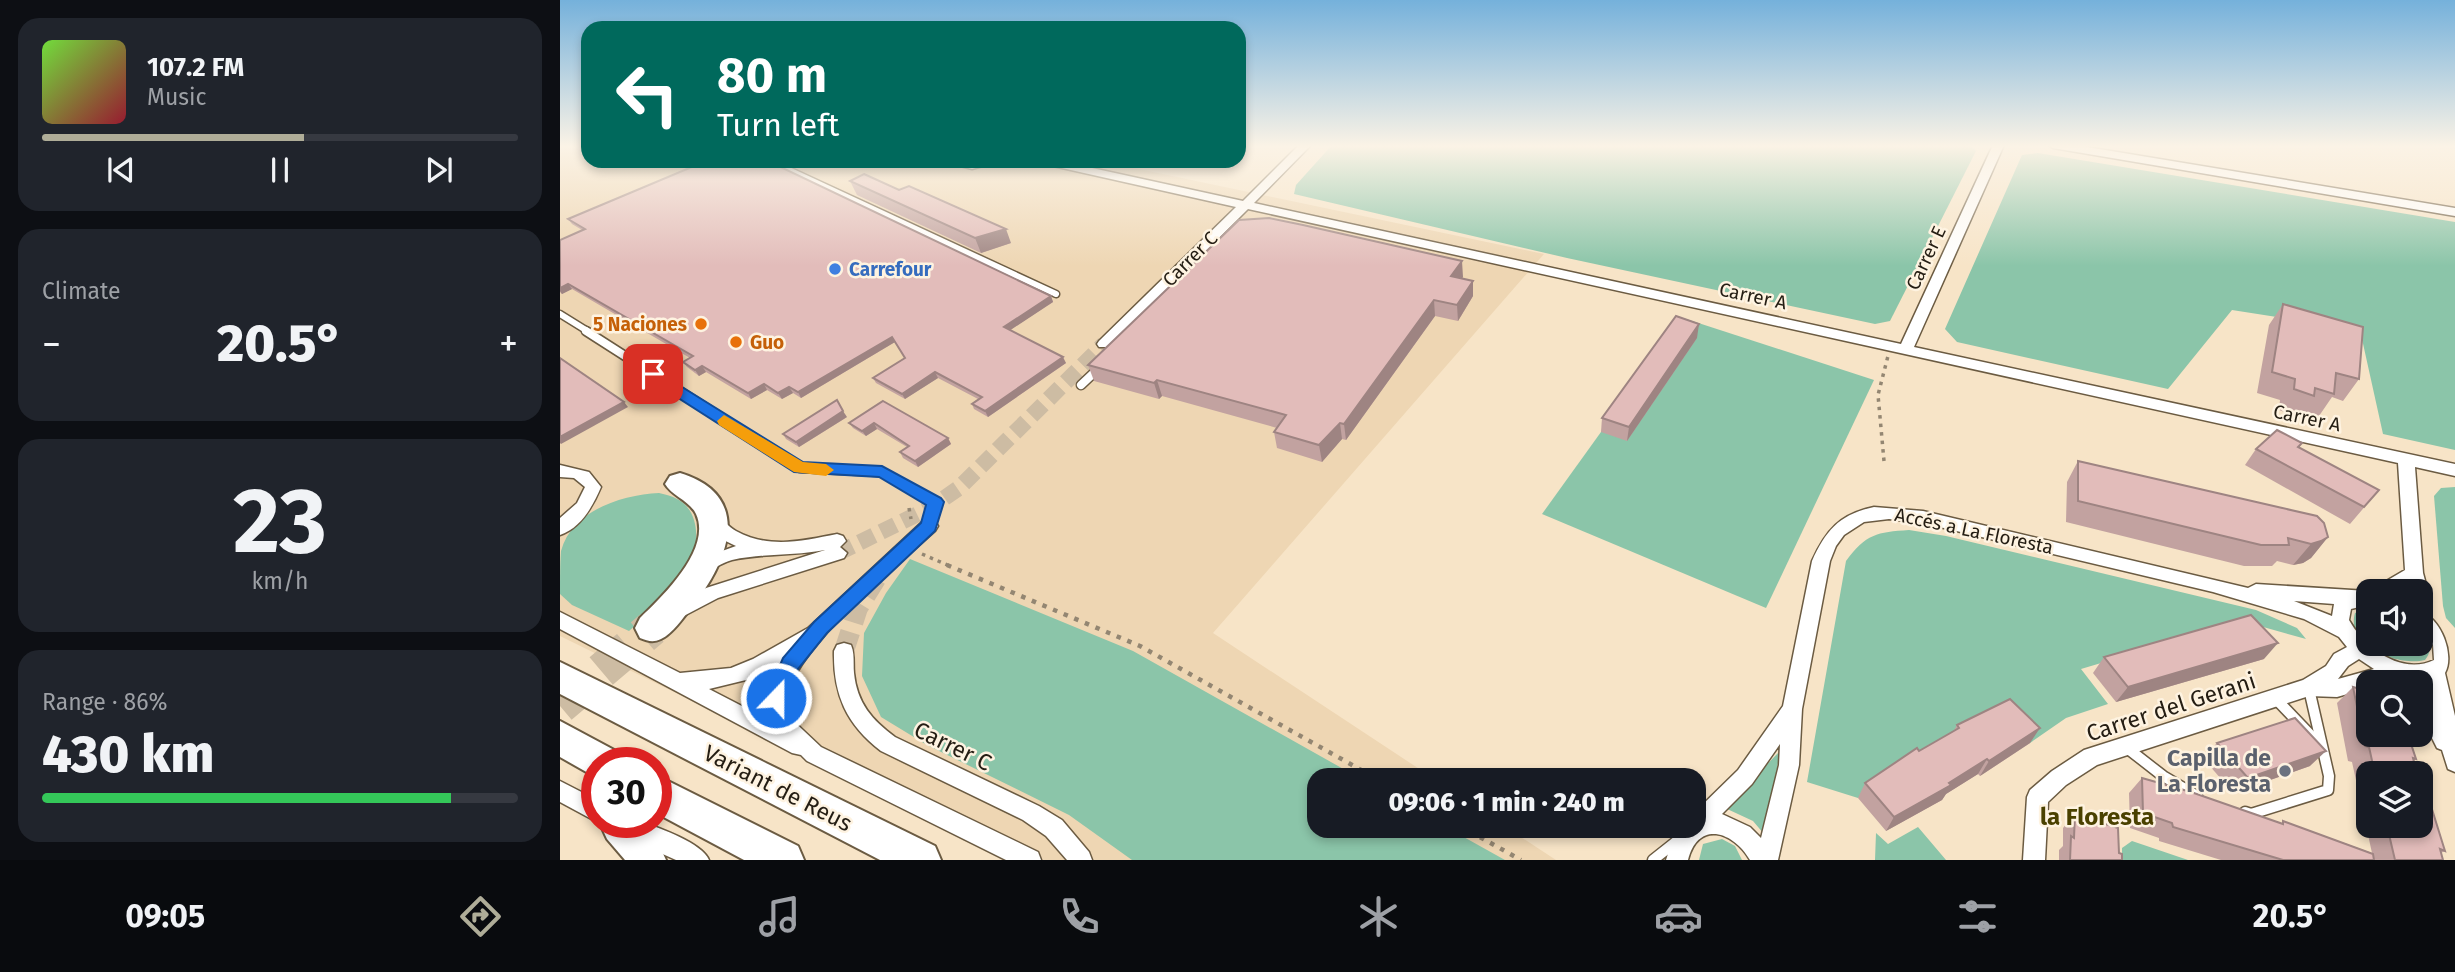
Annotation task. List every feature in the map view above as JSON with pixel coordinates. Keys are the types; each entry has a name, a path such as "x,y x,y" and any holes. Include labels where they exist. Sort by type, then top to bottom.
{"highway":[{"path":"652,628 684,595 709,551 714,522 711,511 698,495 680,484"},
{"name":"Variant de Reus","path":"560,677 921,860"},
{"path":"560,738 581,750"},
{"path":"672,801 784,860"},
{"path":"630,838 640,848 646,860"}],"street":[{"name":"Carrer A","path":"1151,185 1322,227 1891,345 2455,470"},
{"name":"Carrer C","path":"1104,344 1265,185"},
{"name":"Carrer E","path":"1906,349 1981,185"},
{"path":"2294,185 2455,212"},
{"path":"2406,459 2417,579"},
{"path":"560,534 566,523 584,507 593,487 589,479 563,470"},
{"name":"Accés a La Floresta","path":"1765,860 1789,765 1792,709 1821,561 1828,541 1843,524 1866,514 1893,512 1923,517 2213,586 2309,613 2343,630"},
{"path":"714,522 738,541 766,548"},
{"path":"814,754 777,719 775,709 783,676 821,627 929,526"},
{"path":"652,628 712,593 837,547 766,548 720,556 702,566"},
{"name":"Accés a La Floresta","path":"2213,586 2356,597"},
{"path":"2356,601 2343,606 2340,620 2343,630 2356,645"},
{"path":"560,610 566,623 673,682 1030,860"},
{"path":"673,682 704,682 742,674 770,660 821,627"},
{"path":"2433,631 2438,636 2445,657 2442,665 2435,670 2455,763"},
{"name":"Carrer C","path":"844,651 843,669 849,702 869,731 888,744 1031,813 1054,828 1082,860"},
{"name":"Carrer del Gerani","path":"2034,860 2038,797 2059,778 2091,757 2309,687 2333,672 2340,660 2356,651"},
{"path":"2373,656 2399,670"},
{"name":"Carrer del Gerani","path":"2309,687 2337,688 2356,685"},
{"name":"Accés a La Floresta","path":"1706,816 1745,777 1792,709"},
{"path":"2433,718 2455,763"},
{"path":"560,791 581,803"},
{"name":"Accés a La Floresta","path":"1706,827 1720,823 1734,827 1747,836 1765,860"},
{"path":"656,838 698,860"},
{"name":"Accés a La Floresta","path":"1677,860 1679,846 1685,838"}],"lane":[{"path":"821,185 1056,294"},
{"path":"560,314 800,468 882,472 905,483 935,502 929,526"},
{"path":"1081,385 1101,366"},
{"path":"2238,810 2251,814 2328,790 2329,776 2309,687"},
{"path":"2275,698 2322,746"},
{"path":"2124,746 2163,776 2212,802"},
{"path":"1653,860 1682,838"}],"path":[{"path":"1884,461 1878,395 1891,345"},
{"path":"920,553 1140,646 1358,768"},
{"path":"1482,838 1521,860"}],"shaded area":[{"path":"560,185 1216,185 1544,254 1213,633 1418,768 1307,768 1307,838 1522,838 1556,860 1016,860 560,636"}],"green space":[{"path":"1296,185 1959,185 1890,321 1875,324 1567,258 1294,194"},
{"path":"2009,185 2232,185 2455,222 2455,450 2383,434 2360,330 2232,310 2168,389 1957,342 1945,329"},
{"path":"1683,318 1874,380 1766,608 1542,514"},
{"path":"2455,487 2455,628 2446,618 2443,606 2434,496 2441,488"},
{"path":"659,493 681,501 694,520 694,552 678,583 629,631 572,605 560,594 561,551 576,525 600,507 615,501"},
{"path":"1909,530 1946,536 2256,610 2297,628 2306,639 2242,621 2081,669 2108,704 2066,718 2030,743 2000,714 1858,798 1807,782 1846,561 1860,545 1873,536"},
{"path":"910,559 1133,651 1342,768 1307,768 1307,838 1466,838 1505,860 1132,860 1069,815 927,745 881,717 862,676 864,633 886,593"},
{"path":"2387,656 2427,656 2425,660 2414,661"},
{"path":"1778,753 1764,834 1753,821 1725,808"},
{"path":"1918,827 1946,860 1875,860 1876,833 1888,844"},
{"path":"1722,839 1735,846 1742,860 1699,860 1703,844"},
{"path":"2132,841 2188,860 2122,860 2122,848"}],"building":[{"name":"Carrefour","path":"649,185 819,185 1051,296 1004,327 1063,357 985,411 972,404 982,397 935,372 902,394 873,378 905,358 892,337 798,392 789,387 778,393 764,384 748,393 702,366 695,370 683,362 693,356 568,284 560,288 560,240 585,229 568,219"},
{"path":"859,185 888,185 899,190 909,186 1006,229 975,238"},
{"path":"1269,218 1462,261 1451,276 1473,281 1457,305 1434,300 1344,424 1340,423 1319,445 1274,432 1286,415 1157,380 1154,383 1088,365 1239,220"},
{"path":"2283,304 2363,327 2359,379 2336,373 2334,394 2315,388 2314,396 2294,389 2295,379 2272,372"},
{"path":"1676,316 1699,324 1629,427 1602,418"},
{"path":"560,358 624,402 560,437"},
{"path":"837,400 843,411 796,442 783,434"},
{"path":"883,401 948,438 915,461 900,452 909,446 874,423 862,431 849,423"},
{"path":"2277,430 2302,443 2298,447 2379,490 2364,507 2256,449"},
{"path":"2078,461 2317,516 2324,523 2328,537 2311,544 2288,538 2289,545 2261,545 2078,501"},
{"path":"2251,615 2278,643 2128,687 2104,657"},
{"path":"2010,699 2040,728 1949,783 1951,785 1894,817 1865,783 1917,748 1919,751 1959,728 1957,725"},
{"path":"2295,718 2326,751 2248,778 2217,743"},
{"path":"2369,747 2412,747 2416,759 2413,758 2414,761 2372,761"},
{"path":"2142,778 2283,824 2283,821 2373,854 2374,860 2283,860 2173,827 2172,823 2143,813"},
{"path":"2433,812 2445,851 2440,849 2443,860 2395,860 2390,838 2433,838"},
{"path":"2075,814 2118,828 2119,853 2122,854 2122,860 2070,860"}],"tunnel":[{"path":"838,553 930,508 959,488 1104,344"},
{"path":"844,651 858,608 879,574"},
{"path":"560,706 652,628"}],"slow traffic":[{"path":"724,421 800,468 826,470"}],"place":[{"name":"Carrefour","path":"835,269"},
{"name":"5 Naciones","path":"701,324"},
{"name":"Guo","path":"736,342"},
{"name":"Capilla de La Floresta","path":"2285,771"}],"district":[{"name":"la Floresta","path":"2097,817"}],"route":[{"path":"653,374 800,468 882,472 935,502 929,526 821,627 790,664 776,698"}]}
